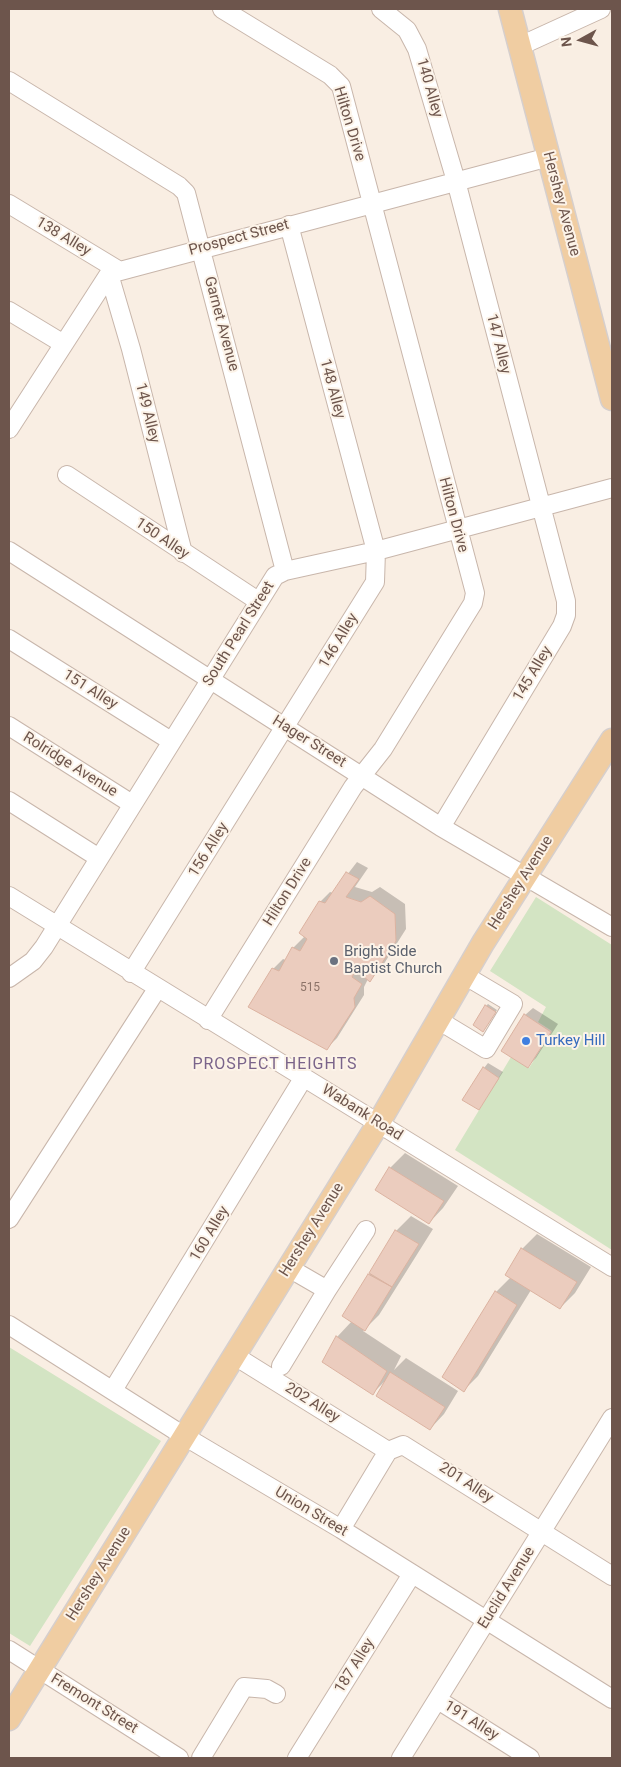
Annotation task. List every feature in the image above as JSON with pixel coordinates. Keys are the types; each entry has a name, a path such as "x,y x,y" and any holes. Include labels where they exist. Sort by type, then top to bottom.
{"main road":[{"name":"Hershey Avenue","path":"510,9 612,399"},
{"name":"Hershey Avenue","path":"9,1719 378,1124 464,975 612,740"}],"street":[{"name":"140 Alley","path":"381,9 407,30 417,49 456,181"},
{"path":"520,46 601,9"},
{"name":"Hilton Drive","path":"208,1020 363,776 383,749 473,602 475,593 340,86 334,78 231,11"},
{"name":"Garnet Avenue","path":"9,81 182,188 186,193 285,571"},
{"name":"Prospect Street","path":"114,272 549,157"},
{"name":"147 Alley","path":"456,181 542,508"},
{"name":"138 Alley","path":"9,204 114,272"},
{"name":"148 Alley","path":"289,225 376,552"},
{"path":"9,429 62,343 114,272"},
{"name":"149 Alley","path":"114,272 131,349 183,553"},
{"path":"9,311 62,343"},
{"name":"150 Alley","path":"67,475 258,601"},
{"name":"South Pearl Street","path":"9,978 33,960 56,927 275,576 285,571 376,552 612,488"},
{"name":"145 Alley","path":"441,827 562,626 566,615 566,601 542,508"},
{"name":"146 Alley","path":"286,726 375,582 376,552"},
{"name":"Hager Street","path":"12,559 286,726 441,827 612,927"},
{"name":"151 Alley","path":"9,639 171,742"},
{"name":"Rolridge Avenue","path":"9,726 132,804"},
{"name":"156 Alley","path":"131,973 286,726"},
{"path":"9,801 99,858"},
{"name":"Wabank Road","path":"9,896 56,927 612,1267"},
{"path":"438,1020 486,1049 513,1004 464,975"},
{"path":"9,1219 157,989"},
{"name":"160 Alley","path":"113,1390 304,1077"},
{"path":"280,1366 366,1230"},
{"path":"289,1268 327,1290"},
{"name":"Union Street","path":"9,1325 184,1436 341,1528 612,1700"},
{"name":"202 Alley","path":"235,1356 388,1451"},
{"name":"Euclid Avenue","path":"401,1758 612,1418"},
{"name":"201 Alley","path":"388,1451 403,1445 410,1448 612,1576"},
{"path":"341,1528 388,1451"},
{"name":"187 Alley","path":"298,1758 412,1574"},
{"name":"Fremont Street","path":"9,1650 179,1758"},
{"path":"201,1758 244,1687 267,1689 276,1694"},
{"name":"191 Alley","path":"438,1700 519,1755"}],"green space":[{"path":"536,897 612,945 612,1250 455,1150 511,1057 529,1068 552,1031 538,1022 546,1007 490,971"},
{"path":"9,1347 161,1441 30,1646 9,1633"}],"building":[{"name":"Bright Side Baptist Church","path":"346,872 359,879 346,897 361,902 370,896 395,914 396,941 370,982 356,970 352,977 362,984 354,998 355,1007 327,1050 248,1007 272,968 279,971 292,947 300,951 307,939 299,933 319,901 325,903"},
{"name":"Turkey Hill","path":"485,1005 496,1012 483,1032 473,1025"},
{"name":"Turkey Hill","path":"524,1014 551,1032 528,1068 501,1051"},
{"path":"483,1067 499,1078 479,1110 462,1100"},
{"path":"389,1167 444,1201 429,1224 375,1190"},
{"path":"395,1230 419,1244 392,1287 369,1273"},
{"path":"521,1248 577,1282 560,1309 505,1275"},
{"path":"368,1274 392,1287 365,1331 342,1316"},
{"path":"495,1291 517,1305 464,1392 442,1377"},
{"path":"336,1336 387,1371 373,1395 322,1362"},
{"path":"390,1372 445,1407 430,1430 376,1396"}],"place":[{"name":"Bright Side Baptist Church","path":"334,961"},
{"name":"Turkey Hill","path":"526,1041"}],"district":[{"name":"PROSPECT HEIGHTS","path":"275,1065"}]}
